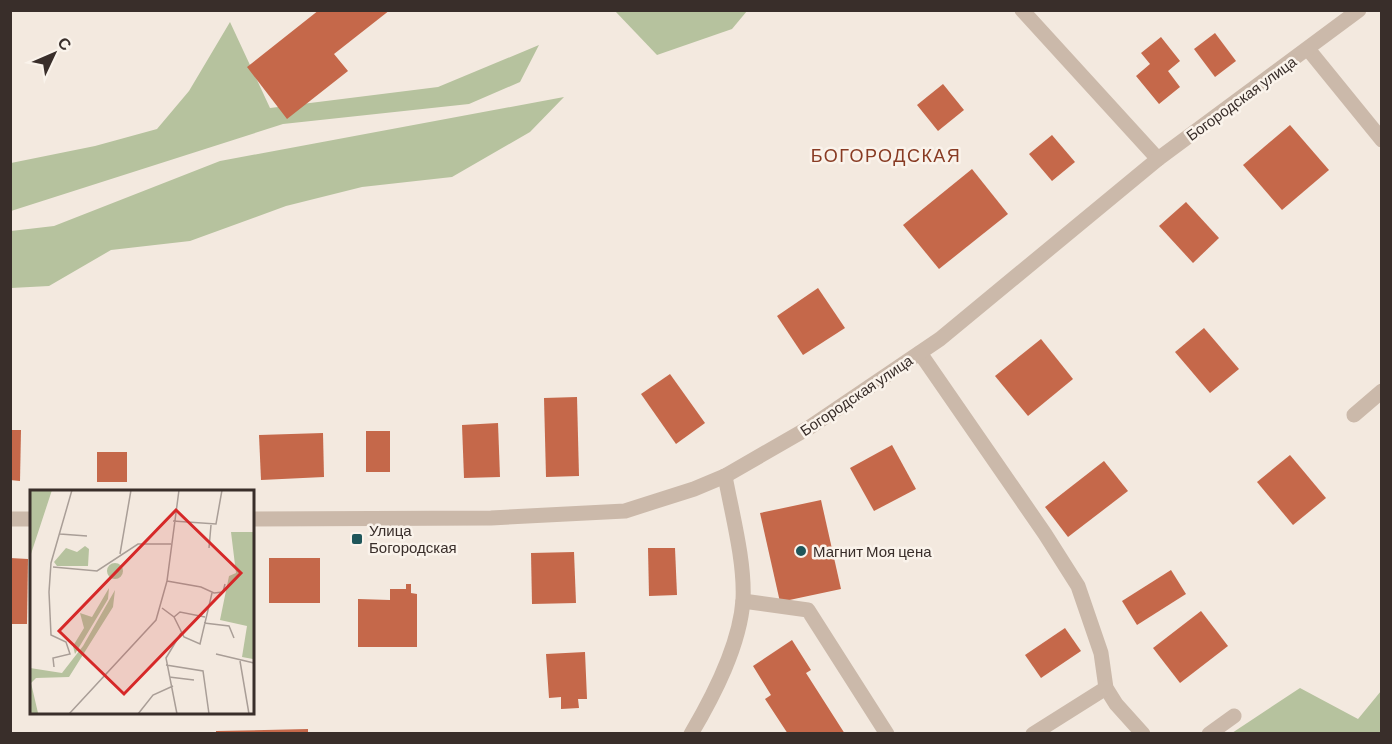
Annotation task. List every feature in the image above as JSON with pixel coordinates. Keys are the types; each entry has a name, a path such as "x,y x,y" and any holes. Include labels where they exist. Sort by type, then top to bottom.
{"street":[{"path":"1022,10 1158,159"},
{"name":"Богородская улица","path":"254,519 491,518 625,511 694,489 725,476 810,427 940,339 1158,159 1359,10"},
{"path":"1308,49 1382,140"},
{"path":"920,353 1045,534 1078,586 1101,653 1106,688 1116,705 1143,734"},
{"path":"1354,415 1382,391"},
{"path":"692,734 710,702 737,636 743,601 743,576 725,476"},
{"path":"10,519 30,519"},
{"path":"743,601 808,610 887,734"},
{"path":"1033,734 1106,688"},
{"path":"1209,734 1234,716"}],"green space":[{"path":"615,11 747,11 732,29 657,55"},
{"path":"230,22 270,108 438,87 539,45 520,82 469,104 283,124 11,211 11,163 95,146 157,129 189,91"},
{"path":"564,97 530,132 452,177 362,187 286,206 190,241 111,250 49,286 11,288 11,231 54,226 220,161"},
{"path":"1300,688 1358,719 1381,691 1381,733 1232,733"}],"building":[{"path":"319,10 390,10 334,54 348,71 287,119 247,67"},
{"path":"1215,33 1236,61 1215,77 1194,49"},
{"path":"1161,37 1180,61 1168,71 1180,87 1159,104 1136,76 1150,64 1141,53"},
{"path":"943,84 964,110 938,131 917,105"},
{"path":"1290,125 1329,170 1282,210 1243,165"},
{"path":"1052,135 1075,162 1052,181 1029,154"},
{"path":"972,169 1008,214 939,269 903,225"},
{"path":"1186,202 1219,238 1193,263 1159,226"},
{"path":"818,288 845,328 803,355 777,316"},
{"path":"1204,328 1239,369 1210,393 1175,352"},
{"path":"1041,339 1073,379 1028,416 995,376"},
{"path":"670,374 705,423 676,444 641,394"},
{"path":"577,397 579,476 546,477 544,398"},
{"path":"498,423 500,477 464,478 462,425"},
{"path":"10,430 21,430 20,481 10,480"},
{"path":"366,431 390,431 390,472 366,472"},
{"path":"323,433 324,477 261,480 259,435"},
{"path":"892,445 916,489 874,511 850,468"},
{"path":"97,452 127,452 127,482 97,482"},
{"path":"1290,455 1326,498 1293,525 1257,482"},
{"path":"1104,461 1128,491 1068,537 1045,507"},
{"name":"Магнит Моя цена","path":"821,500 841,589 780,602 760,513"},
{"path":"648,548 675,548 677,595 649,596"},
{"path":"574,552 576,603 532,604 531,553"},
{"path":"10,558 28,559 27,624 10,624"},
{"path":"269,558 320,558 320,603 269,603"},
{"path":"1171,570 1186,594 1137,625 1122,601"},
{"path":"406,584 411,584 411,593 417,594 417,647 358,647 358,599 390,600 390,589 406,589"},
{"path":"1201,611 1228,646 1180,683 1153,648"},
{"path":"1065,628 1081,651 1041,678 1025,655"},
{"path":"792,640 811,670 806,673 845,734 788,734 765,699 771,695 753,666"},
{"path":"585,652 587,699 578,699 579,708 561,709 561,697 549,698 546,654"},
{"path":"308,729 308,734 216,734 216,731"}],"place":[{"name":"Улица Богородская","path":"357,539"},
{"name":"Магнит Моя цена","path":"801,551"}],"district":[{"name":"БОГОРОДСКАЯ","path":"886,155"}]}
